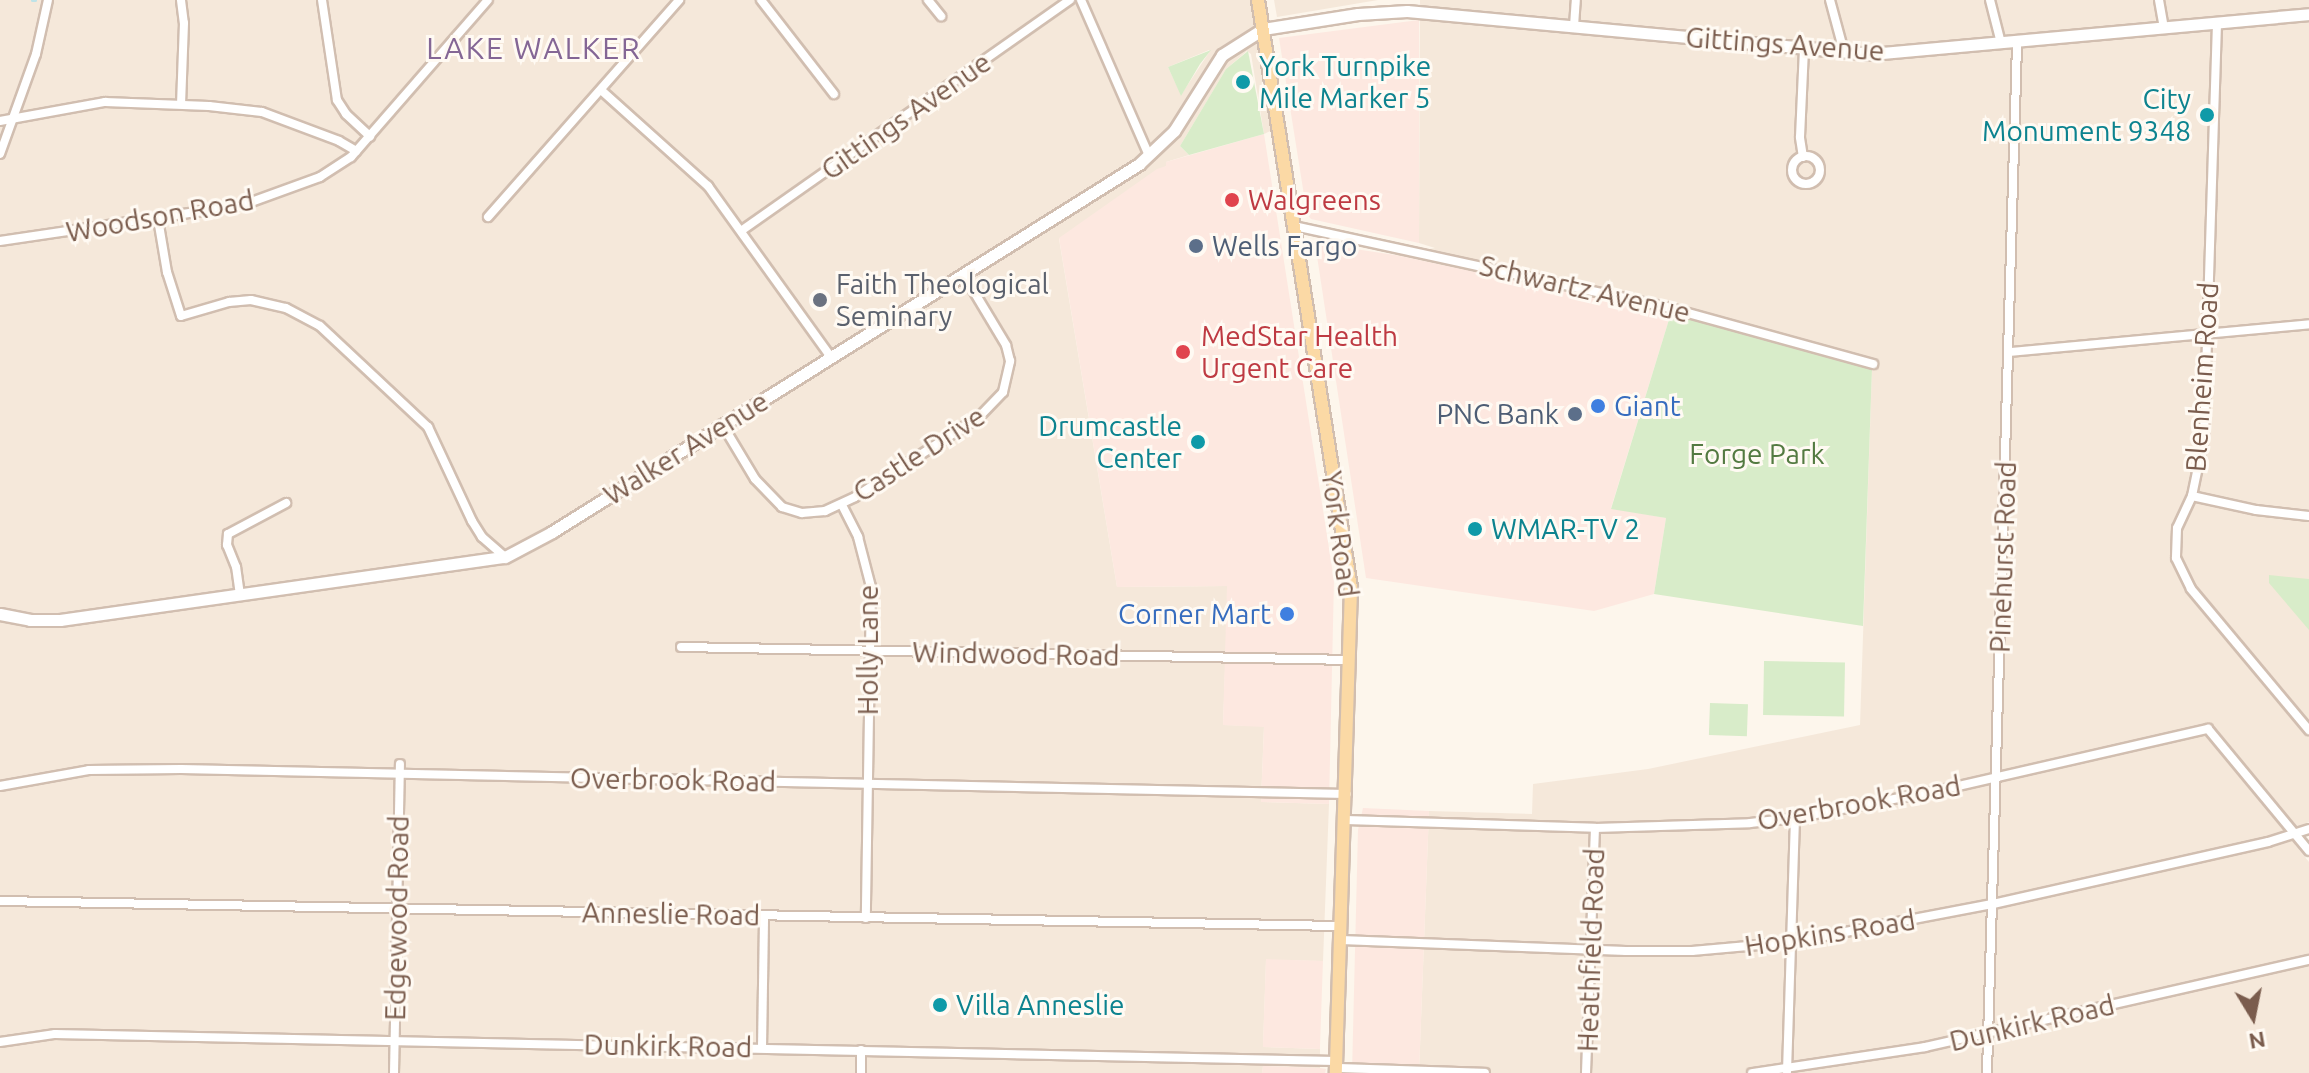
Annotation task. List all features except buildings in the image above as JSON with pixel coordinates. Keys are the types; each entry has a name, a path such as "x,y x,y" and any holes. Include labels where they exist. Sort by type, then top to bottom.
{"main road":[{"name":"York Road","path":"1258,0 1350,582 1347,794 1336,1067"}],"street":[{"path":"0,154 36,54 48,0"},
{"path":"181,0 184,23 181,104"},
{"path":"322,0 337,100 346,114 370,136"},
{"name":"Woodson Road","path":"0,241 158,219 266,198 335,169 370,136 488,0"},
{"path":"488,217 679,0"},
{"path":"761,0 834,94"},
{"path":"928,0 941,16"},
{"name":"Gittings Avenue","path":"741,231 1070,0"},
{"path":"1081,0 1149,156"},
{"path":"1574,26 1576,0"},
{"path":"1830,0 1844,52"},
{"path":"1990,0 2001,43"},
{"path":"2159,0 2164,28"},
{"name":"Gittings Avenue","path":"1263,29 1383,11 1886,54 2309,14"},
{"name":"Blenheim Road","path":"2217,23 2204,438 2192,496 2177,528 2175,547 2183,578 2309,730"},
{"name":"Walker Avenue","path":"0,614 30,620 60,620 505,557 552,532 1149,156 1174,131 1222,55 1263,29"},
{"name":"Pinehurst Road","path":"1987,1073 2017,41"},
{"path":"1803,157 1800,137 1804,48"},
{"path":"601,90 695,172 831,357"},
{"path":"0,121 105,102 181,104 262,112 339,141 356,151"},
{"path":"158,219 167,272 181,316 229,302 251,300 306,316 422,421 472,521 482,537 505,557"},
{"name":"Schwartz Avenue","path":"1294,226 1666,307 1873,364"},
{"name":"Castle Drive","path":"842,505 980,416 1003,392 1010,361 1006,345 964,275"},
{"path":"2010,352 2309,324"},
{"path":"722,424 755,479 782,507 812,513 842,505"},
{"path":"2192,496 2256,510 2309,516"},
{"path":"240,595 236,567 227,545 228,534 286,503"},
{"name":"Holly Lane","path":"842,505 858,537 871,587 866,918"},
{"name":"Windwood Road","path":"681,647 1350,660"},
{"name":"Overbrook Road","path":"1346,820 1595,828 1707,826 1795,818 2208,729 2309,851"},
{"name":"Edgewood Road","path":"394,1073 400,764"},
{"name":"Overbrook Road","path":"0,786 107,769 1347,794"},
{"path":"1787,1072 1795,818"},
{"name":"Heathfield Road","path":"1586,1073 1595,828"},
{"name":"Hopkins Road","path":"1341,940 1692,951 1793,942 1993,904 2309,829"},
{"name":"Anneslie Road","path":"0,901 1342,926"},
{"path":"762,1048 764,916"},
{"name":"Dunkirk Road","path":"1752,1073 1787,1072 1987,1033 2309,960"},
{"name":"Dunkirk Road","path":"0,1042 55,1034 394,1040 861,1050 1485,1073"},
{"path":"861,1050 861,1073"}],"shaded area":[{"path":"0,0 1257,0 1279,127 1264,134 1251,54 1247,51 1226,69 1180,146 1189,155 1166,162 1166,166 1059,239 1117,587 1228,586 1223,725 1264,726 1261,802 1329,804 1323,961 1266,960 1263,1047 1320,1049 1320,1068 1263,1066 1262,1073 0,1073","holes":["1210,51 1181,95 1168,67"]},
{"path":"1274,0 1378,0 1277,17"},
{"path":"1420,0 2309,0 2309,822 2299,826 2295,845 2309,862 2309,1073 1419,1073 1429,811 1532,814 1533,784 1648,769 1860,725 1872,369 1671,313 1395,255 1435,248 1419,243"},
{"path":"1419,20 1419,243 1311,219 1307,214 1279,38"},
{"path":"1264,134 1334,580 1329,804 1261,802 1264,727 1223,725 1227,586 1117,587 1059,238 1157,169 1166,166 1166,162"},
{"path":"1315,243 1395,255 1671,313 1611,508 1666,518 1654,594 1594,611 1366,578"},
{"path":"1363,808 1429,811 1419,1073 1352,1073 1358,830"},
{"path":"1266,959 1323,961 1320,1049 1263,1047"},
{"path":"1263,1066 1326,1069 1325,1073 1262,1073"}],"green space":[{"path":"1211,50 1200,64 1181,96 1168,67"},
{"path":"1248,51 1264,134 1189,155 1180,146 1226,69"},
{"name":"Forge Park","path":"1671,313 1872,369 1863,626 1654,594 1666,518 1611,509"},
{"path":"2269,575 2309,579 2309,630 2269,583"},
{"path":"1764,661 1845,662 1844,716 1763,715"},
{"path":"1710,703 1748,704 1747,736 1709,735"}],"place":[{"name":"York Turnpike Mile Marker 5","path":"1243,82"},
{"name":"City Monument 9348","path":"2207,115"},
{"name":"Walgreens","path":"1232,200"},
{"name":"Wells Fargo","path":"1196,246"},
{"name":"Faith Theological Seminary","path":"820,300"},
{"name":"MedStar Health Urgent Care","path":"1183,352"},
{"name":"Giant","path":"1598,406"},
{"name":"PNC Bank","path":"1575,414"},
{"name":"Drumcastle Center","path":"1198,442"},
{"name":"WMAR-TV 2","path":"1475,529"},
{"name":"Corner Mart","path":"1287,614"},
{"name":"Villa Anneslie","path":"940,1005"}],"district":[{"name":"LAKE WALKER","path":"534,48"}]}
